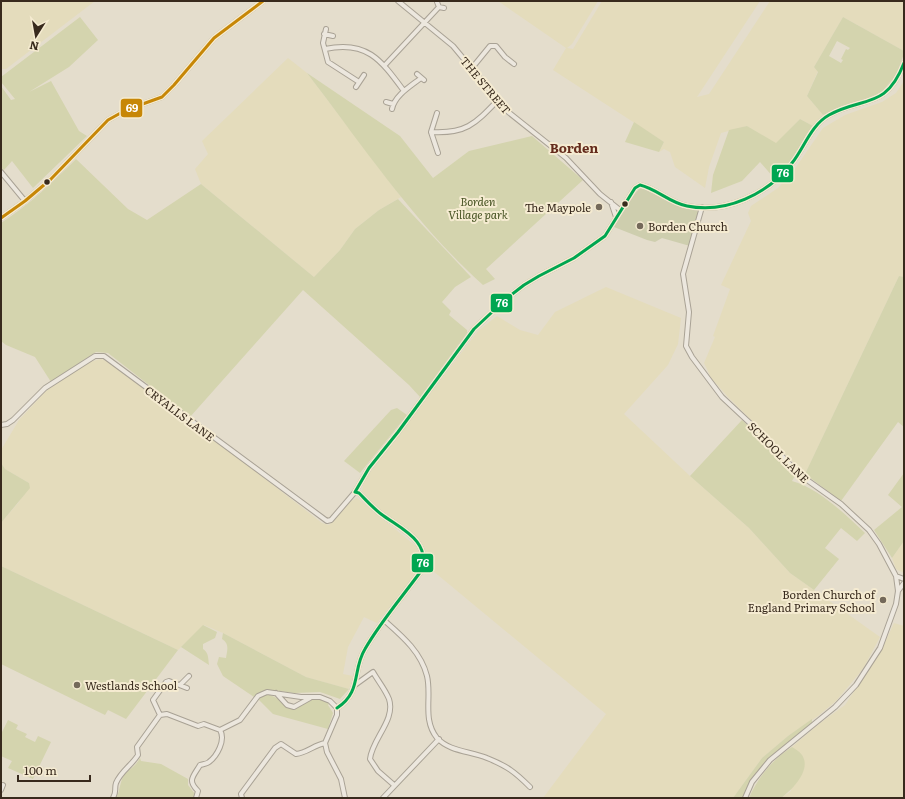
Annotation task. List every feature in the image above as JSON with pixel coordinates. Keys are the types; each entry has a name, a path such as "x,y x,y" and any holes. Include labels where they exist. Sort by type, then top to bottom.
{"street":[{"path":"1,218 25,201 51,179 108,120 126,110 162,97 214,38 263,1"},
{"name":"THE STREET","path":"398,1 453,46 507,111 566,158 600,194 620,210"},
{"path":"386,65 424,22 442,8 437,2"},
{"path":"326,29 323,43 328,62 359,82"},
{"path":"324,34 332,36"},
{"path":"325,49 339,46 356,47 371,53 386,65 404,91"},
{"path":"472,68 490,46 496,46 505,57 514,64"},
{"path":"337,708 345,703 355,684 364,650 421,571 425,562 422,550 411,535 381,514 355,492 369,468 398,432 474,329 506,299 524,285 586,251 605,236 631,193 640,185 676,203 688,206 702,207 734,204 748,198 766,186 792,163 816,127 828,116 870,102 886,92 900,72 904,62"},
{"path":"392,109 393,104 404,91 423,79 417,74"},
{"path":"356,87 364,75"},
{"path":"431,132 454,132 467,127 477,122 498,100"},
{"path":"386,102 393,104"},
{"path":"437,112 431,132 438,153"},
{"path":"1,172 25,201"},
{"path":"611,202 616,217"},
{"name":"SCHOOL LANE","path":"702,207 683,274 689,312 686,346 692,357 722,397 752,425 800,475 841,504 858,519 879,544 896,576 898,591 896,604 880,648 856,685 835,707 770,760 752,782 745,798"},
{"name":"CRYALLS LANE","path":"1,425 7,424 13,420 44,388 95,356 100,355 104,356 326,521 331,520 355,492"},
{"path":"896,576 904,579"},
{"path":"898,591 904,583"},
{"path":"385,621 413,648 425,670 429,689 429,720 431,728 439,739 446,745 486,757 512,769 530,787"},
{"path":"355,684 373,672 389,701 388,717 371,751 370,759 378,771 394,785"},
{"path":"180,685 189,676"},
{"path":"160,715 154,704 156,696 169,681 187,688"},
{"path":"113,798 117,792 116,784 124,770 132,765 138,756 137,747 160,715 167,714 198,726 204,724 220,730 240,720 258,696 267,692 286,696 320,697 330,701 337,708 337,714 325,743 327,752 341,779 345,798"},
{"path":"275,693 287,705 294,707 311,697"},
{"path":"196,798 198,791 192,785 192,780 200,765 209,762 221,745 223,740 220,730"},
{"path":"383,798 439,739"},
{"path":"238,798 242,796 275,748 281,744 296,754 325,743"},
{"path":"1,790 3,786"}],"shaded area":[{"path":"1,1 95,1 6,69 1,69"},
{"path":"498,1 598,1 572,44 567,48 573,49 602,1 760,1 697,97 709,94 770,1 904,1 904,51 843,17 814,67 818,71 807,96 823,115 813,126 800,119 776,144 747,126 721,133 709,167 705,188 675,167 670,152 664,149 659,152 664,142 553,70 566,48"},
{"path":"288,58 307,73 401,197 379,210 355,229 340,250 314,277 201,184 195,169 208,154 202,141"},
{"path":"904,81 904,277 899,276 805,474 728,397 711,378 704,363 715,337 713,336 730,289 721,285 751,221 748,213 751,206 778,188 794,170 823,128 845,115 882,102 896,93"},
{"path":"606,287 681,318 678,344 668,365 624,414 690,476 749,528 790,573 880,637 863,669 836,701 818,716 788,736 762,758 733,798 543,798 606,714 427,566 426,553 418,539 376,508 362,491 364,480 478,331 497,316 520,330 538,335 555,312"},
{"path":"101,359 109,362 190,422 193,426 201,429 322,523 329,525 351,501 357,498 417,547 421,567 377,623 364,617 348,647 343,674 353,676 349,689 306,677 223,633 204,625 178,650 1,566 1,523 19,502 29,483 5,469 1,463 1,450 19,420 46,391 89,362"},
{"path":"904,541 904,573 896,569 892,558"},
{"path":"894,623 904,626 904,798 781,798 791,791 792,747 819,724 845,705 881,651"}],"green space":[{"path":"80,17 98,40 69,67 29,92 51,81 79,131 87,136 33,188 12,161 4,170 1,168 1,86 11,100 15,99 1,82 1,77"},
{"path":"843,17 904,51 896,75 880,94 823,115 807,96 818,72 814,67","holes":["837,41 850,48 848,50 846,49 841,59 843,60 841,63 829,56"]},
{"name":"Borden Village park","path":"307,73 400,136 433,178 469,151 532,136 583,180 486,269 495,279 483,285 458,261 390,184"},
{"path":"800,119 813,126 791,161 774,178 760,162 742,181 711,193 713,175 729,130 747,126 776,143"},
{"path":"634,122 664,142 659,152 625,142"},
{"path":"76,159 128,209 147,220 201,184 314,277 340,250 355,229 379,210 398,199 471,277 455,287 442,302 451,311 449,315 467,330 467,333 420,397 409,385 303,290 190,417 108,353 96,352 51,382 35,357 6,345 1,341 1,223 40,193"},
{"path":"640,188 654,192 681,206 697,210 699,214 694,227 690,246 662,238 655,242 647,240 614,227 624,206"},
{"path":"899,276 904,277 904,427 898,422 841,501 805,474"},
{"path":"397,408 407,415 360,473 344,461 391,410"},
{"path":"742,420 794,470 796,474 792,481 812,489 831,502 865,533 857,541 841,528 825,548 839,559 814,590 790,573 749,528 690,476"},
{"path":"1,463 5,469 29,483 30,488 1,523"},
{"path":"904,473 904,541 892,558 874,530 902,507 888,495"},
{"path":"1,566 178,650 126,719 108,710 105,715 1,664"},
{"path":"203,625 217,632 215,638 203,644 203,649 208,656 209,665 181,647"},
{"path":"223,633 306,677 349,689 340,699 320,692 294,693 273,690 261,692 254,697 223,676 217,664 219,657 226,658 227,648 225,641 222,639"},
{"path":"266,694 271,695 288,706 296,709 311,699 315,698 324,700 329,704 328,705 333,713 328,729 273,714 258,699"},
{"path":"812,719 812,723 769,758 751,781 743,798 733,798 762,758 788,736"},
{"path":"8,720 18,725 16,729 27,734 25,737 35,742 38,736 51,742 33,779 8,768 12,761 1,756 1,734"},
{"path":"792,747 802,755 804,761 803,773 795,785 781,798 749,798 757,783 772,763"},
{"path":"140,758 141,761 161,764 188,779 188,785 195,794 192,798 116,798 124,775"}],"transit line":[{"name":"69","path":"1,218 25,201 51,179 108,120 126,110 162,97 214,38 263,1"},
{"name":"76","path":"337,708 345,702 350,695 356,680 361,657 365,649 385,619 421,571 423,561 422,552 413,537 378,512 359,493 355,492 369,468 398,432 474,329 506,299 524,285 574,258 605,236 635,188 640,185 681,204 702,208 731,204 745,199 771,184 782,174 792,163 817,125 823,119 841,109 872,100 881,95 897,78 904,63"}],"place":[{"name":"The Maypole","path":"599,207"},
{"name":"Borden Church","path":"640,226"},
{"name":"Borden Church of England Primary School","path":"883,600"},
{"name":"Westlands School","path":"77,685"}],"district":[{"name":"Borden","path":"574,147"}]}
